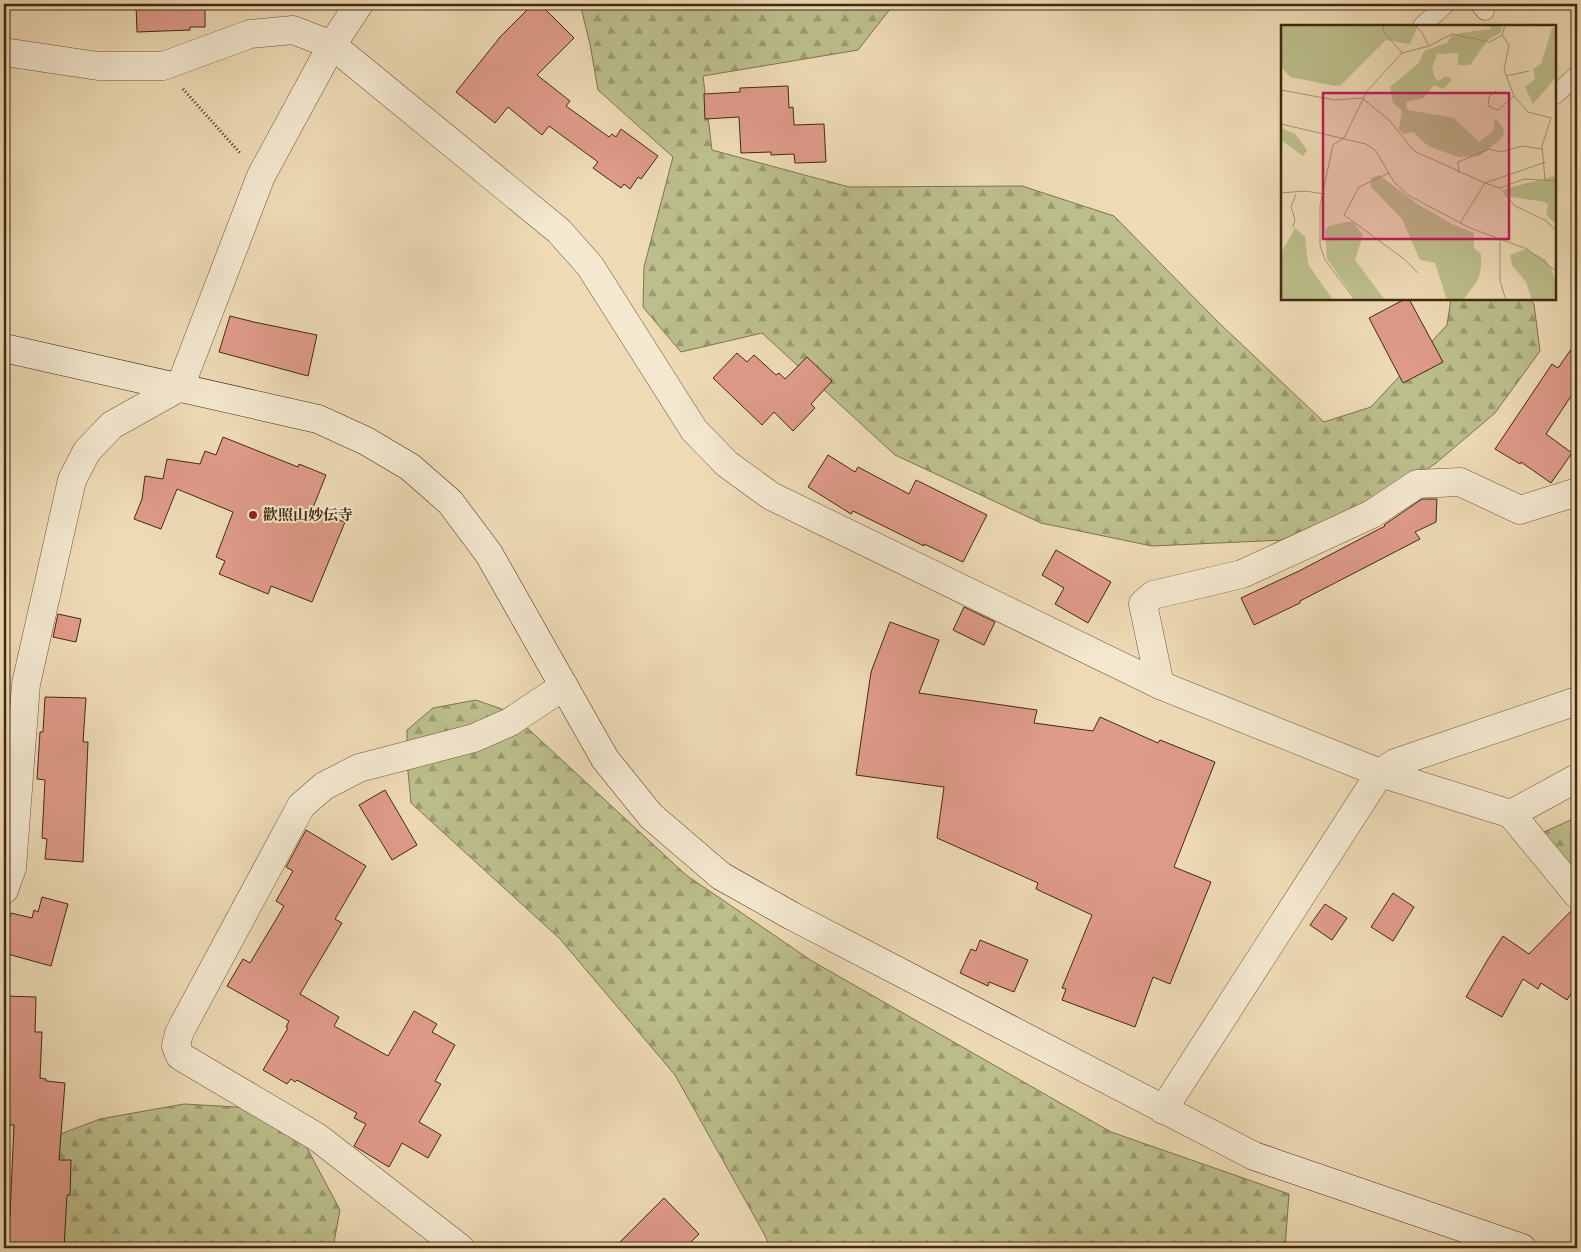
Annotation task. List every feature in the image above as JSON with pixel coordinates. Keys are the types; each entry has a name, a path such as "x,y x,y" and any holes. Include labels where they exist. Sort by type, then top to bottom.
{"street":[{"path":"6,875 26,684 72,480 87,451 112,425 180,387 261,176 332,44 359,4"},
{"path":"4,52 98,66 163,66 250,34 293,30 332,44 559,231 590,266 694,430 727,464 771,496 1160,685 1380,772 1511,814 1577,894"},
{"path":"4,348 318,419 366,440 410,467 450,502 489,554 605,759 651,816 721,876 792,916 1254,1156 1514,1247"},
{"path":"1160,685 1143,604 1152,595 1242,574 1372,514 1417,484 1460,482 1520,510 1577,492"},
{"path":"460,1248 317,1137 180,1056 176,1046 179,1033 301,806 324,786 359,768 474,738 510,722 564,686"},
{"path":"1163,1110 1380,772 1395,763 1577,701"},
{"path":"1511,814 1577,778"}],"lane":[{"path":"1423,25 1446,4"},
{"path":"1556,94 1577,75"}],"path":[{"path":"163,66 261,176"}],"green space":[{"path":"580,4 894,4 858,50 703,76 712,150 849,187 1022,186 1114,216 1218,322 1324,422 1371,407 1447,325 1451,300 1531,300 1534,304 1540,351 1495,413 1436,463 1328,538 1152,546 1041,523 895,455 762,333 681,352 643,307 644,267 673,157 598,90 590,44"},
{"path":"476,700 510,712 686,875 812,961 1111,1132 1289,1194 1285,1248 771,1248 675,1075 560,939 411,803 407,761 407,730 433,708"},
{"path":"1577,817 1577,886 1542,833"},
{"path":"184,1104 253,1108 306,1146 340,1210 333,1248 9,1248 15,1184 50,1138 100,1119"}],"building":[{"path":"136,4 205,4 205,27 190,27 190,30 137,32"},
{"path":"533,4 540,4 574,38 537,75 570,101 566,106 609,137 612,134 616,137 621,129 658,156 641,179 638,177 630,189 624,184 621,188 593,168 598,162 549,126 542,135 508,107 495,123 456,92 501,36"},
{"path":"788,86 789,108 793,107 794,125 824,124 826,162 795,163 794,154 771,155 771,152 741,153 739,117 705,119 704,94 740,92 740,88"},
{"path":"1403,300 1410,300 1443,362 1403,383 1369,318"},
{"path":"230,316 317,335 308,376 219,352"},
{"path":"1577,341 1577,387 1546,434 1572,453 1551,483 1521,462 1520,464 1495,449 1552,364 1558,368"},
{"path":"737,353 747,362 754,355 776,375 779,373 785,379 807,357 832,381 811,404 815,408 793,431 774,412 762,425 713,378"},
{"path":"223,437 298,467 299,464 326,475 312,510 345,522 312,602 271,586 268,594 219,574 225,561 216,557 233,512 177,489 161,529 134,519 142,499 145,476 163,479 167,459 200,464 205,451 216,455"},
{"path":"828,455 855,472 858,467 909,494 916,480 987,515 963,562 924,544 924,546 853,511 851,514 808,487"},
{"path":"1422,499 1437,499 1436,522 1415,532 1420,539 1300,601 1300,603 1254,625 1241,598 1299,571 1385,526"},
{"path":"1056,550 1111,582 1088,623 1055,604 1064,588 1042,575"},
{"path":"964,607 995,622 984,645 953,630"},
{"path":"58,614 81,619 76,642 53,637"},
{"path":"890,622 939,640 919,693 1037,710 1034,723 1093,731 1100,717 1158,743 1160,740 1215,762 1174,867 1211,882 1170,984 1153,977 1135,1027 1062,1000 1066,989 1062,988 1092,915 1036,889 1038,883 937,838 944,787 856,775 871,672"},
{"path":"45,697 86,698 83,742 88,742 83,862 45,859 47,839 42,838 45,780 37,779 40,732 43,732"},
{"path":"385,790 417,845 392,860 359,805"},
{"path":"306,830 366,866 335,919 342,923 300,994 339,1017 334,1026 388,1056 414,1011 437,1024 432,1032 455,1045 435,1081 441,1084 419,1122 441,1135 428,1158 402,1143 389,1167 354,1146 366,1124 354,1118 357,1113 297,1080 295,1082 291,1079 287,1084 263,1070 288,1028 286,1027 289,1021 227,986 243,959 250,963 284,906 276,901 293,871 286,867"},
{"path":"1393,893 1414,907 1393,941 1371,927"},
{"path":"42,897 68,904 51,966 4,953 4,936 11,913 32,918 34,910 38,912"},
{"path":"1325,904 1347,918 1332,940 1310,925"},
{"path":"1573,909 1577,909 1577,984 1567,1000 1541,983 1538,989 1523,979 1502,1017 1466,997 1503,936 1529,954"},
{"path":"980,940 1028,960 1014,992 989,982 988,986 960,973 971,949 976,951"},
{"path":"4,996 36,997 35,1032 42,1032 40,1078 46,1079 46,1081 65,1083 59,1160 71,1160 70,1195 67,1195 64,1248 4,1248 5,1216 10,1216 14,1125 5,1125"},
{"path":"664,1198 699,1234 685,1248 614,1248"}],"place":[{"name":"歡照山妙伝寺","path":"253,515"}]}
